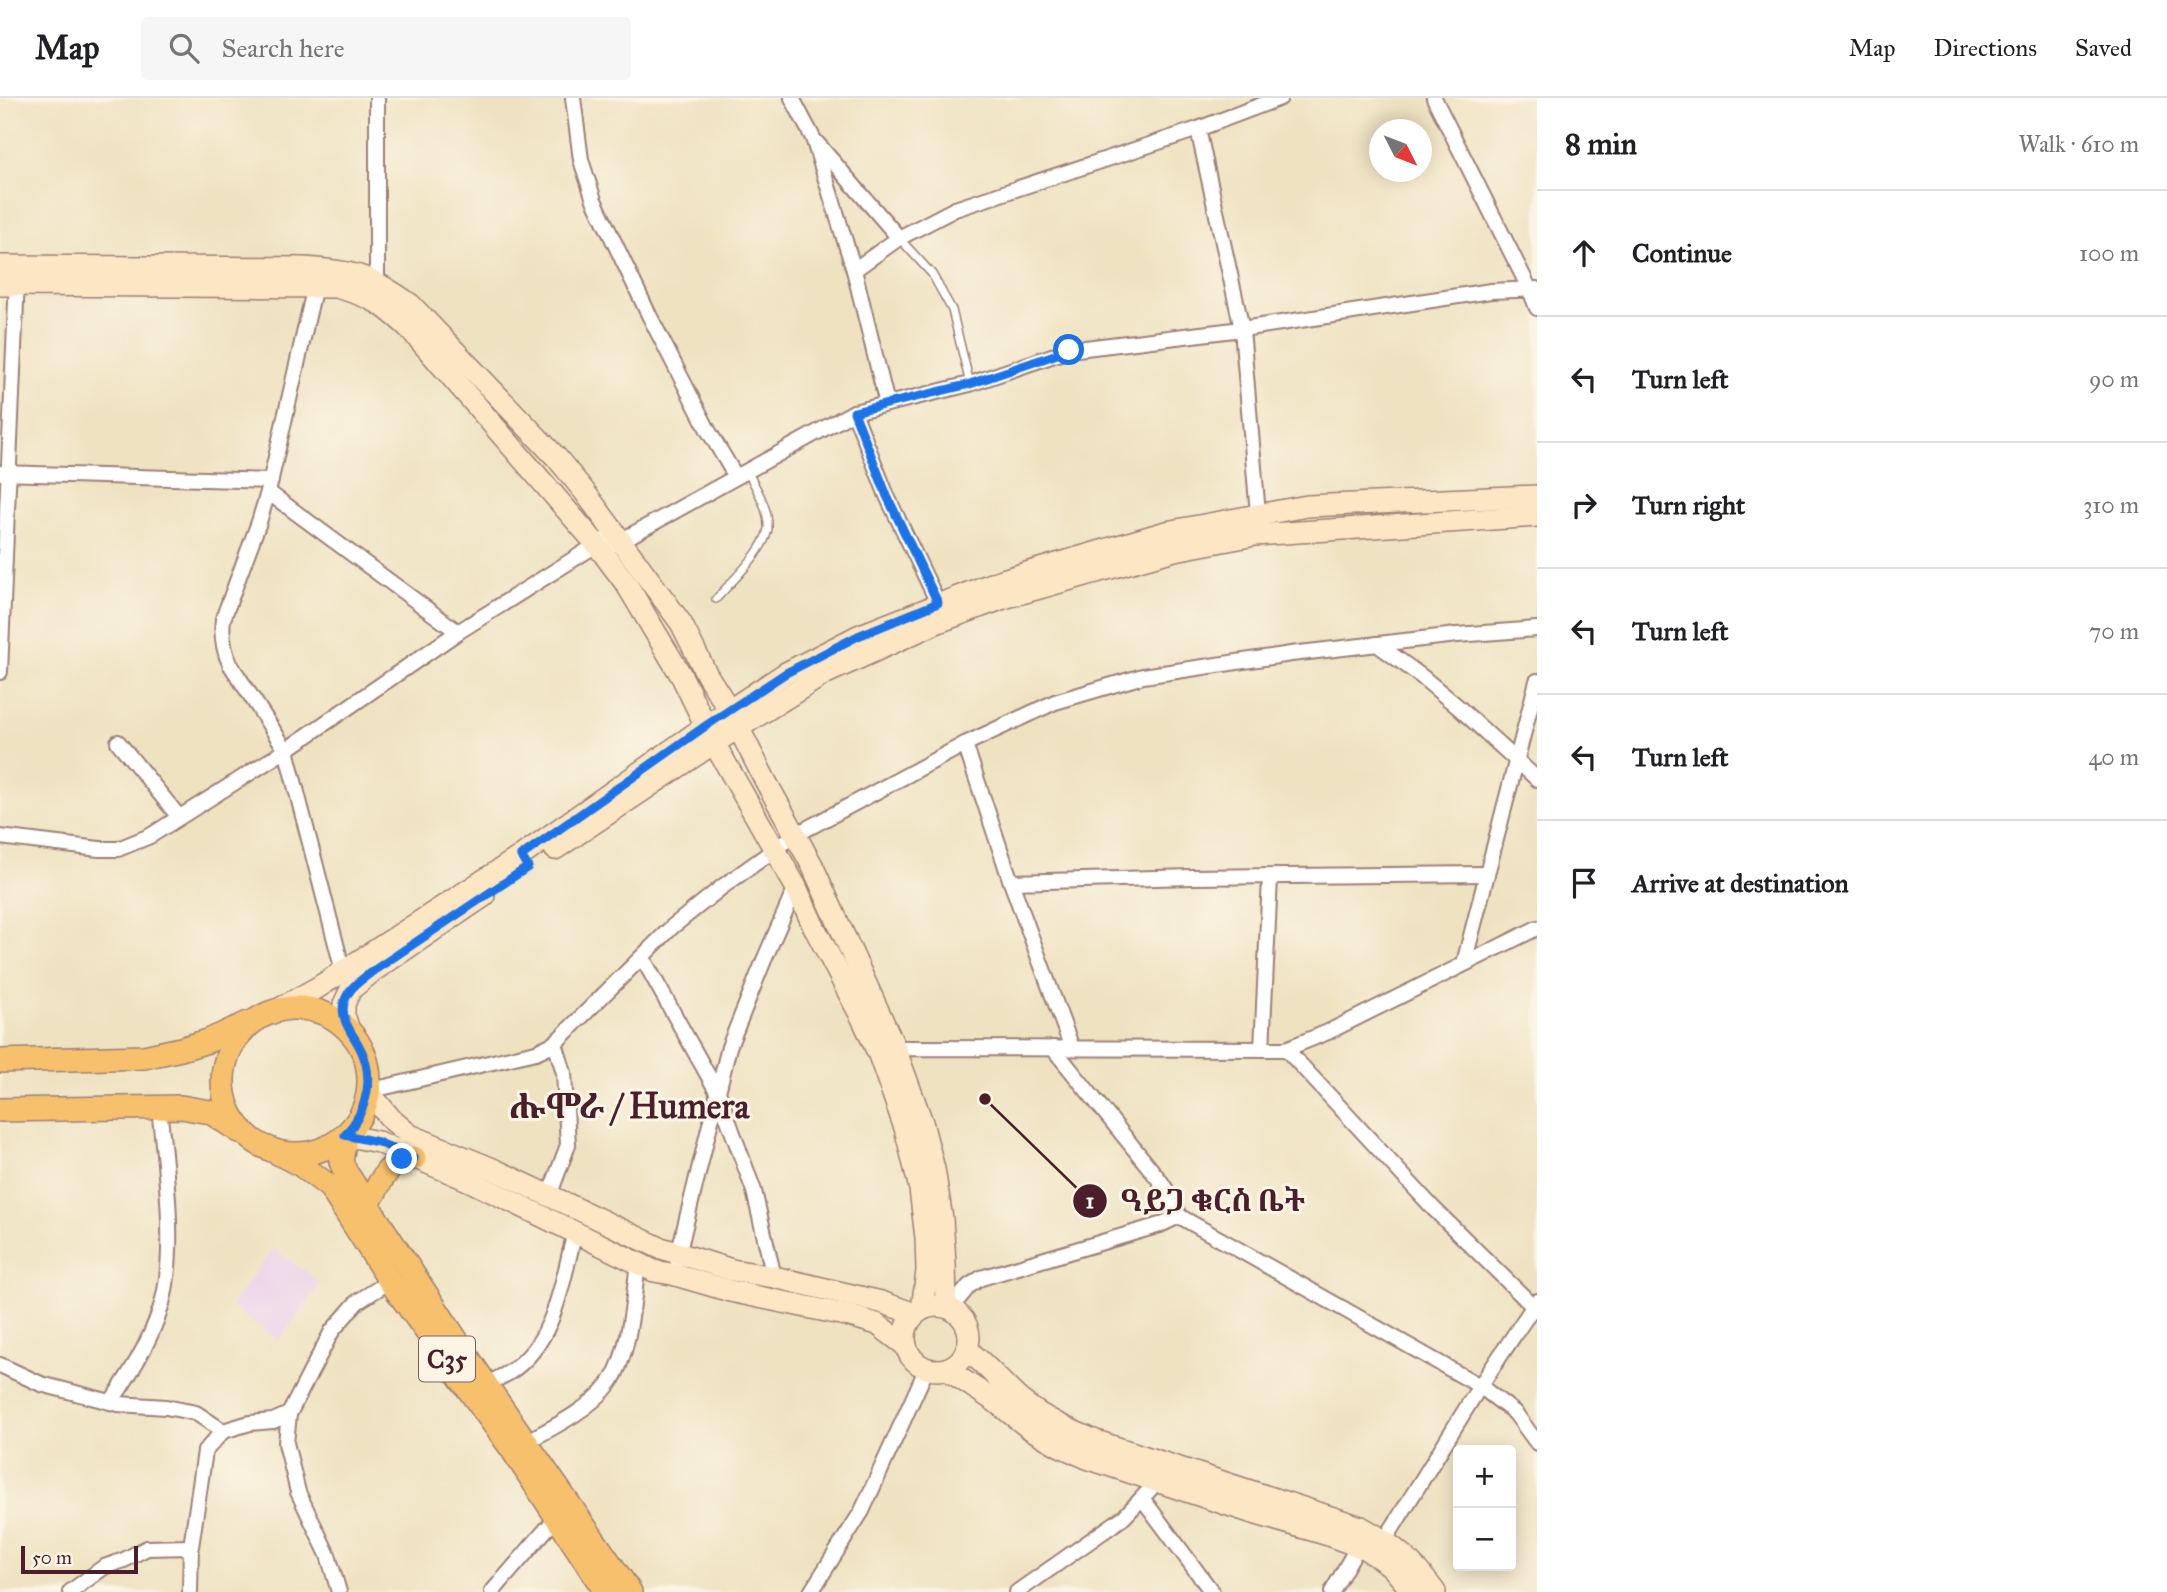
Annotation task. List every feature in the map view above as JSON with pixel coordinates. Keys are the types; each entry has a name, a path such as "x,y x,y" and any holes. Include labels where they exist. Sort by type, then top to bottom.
{"main road":[{"path":"0,1061 144,1056 208,1041 268,1014 290,1009 318,1012 334,1019 350,1033 365,1060 368,1091"},
{"name":"C35","path":"268,1014 249,1026 236,1040 226,1061 223,1077 225,1100 231,1115 241,1129 260,1144 292,1154 325,1148 345,1135 357,1119 368,1091"},
{"name":"C35","path":"0,1110 181,1107 210,1112 260,1144 301,1165 330,1187 390,1281 631,1592"},
{"name":"C35","path":"345,1135 341,1162 345,1171 486,1385 556,1518 606,1592"},
{"path":"367,1206 383,1175 402,1159 414,1158"}],"street":[{"path":"377,98 376,291 384,305 410,329 627,585 682,677 710,734 776,850 864,1022 887,1052 920,1189 926,1238 927,1271 918,1312 908,1324 905,1334 906,1346"},
{"path":"573,98 581,160 594,200 708,430 742,474"},
{"path":"792,98 813,138 854,270 887,404"},
{"path":"854,270 899,237 955,209 1198,129 1280,98"},
{"path":"1434,98 1534,289 1537,308"},
{"path":"1198,129 1242,329 1258,514"},
{"path":"813,138 899,237"},
{"path":"0,672 8,275 316,278 364,294 376,291 411,305 557,458 618,536 681,623 707,676 734,719 824,890 887,1052 922,1122 934,1169 942,1219 948,1307"},
{"path":"316,278 270,487 260,522 223,619 221,633 224,651 230,664 286,750 343,971"},
{"path":"0,837 118,849 149,836 286,750 458,632 618,536 742,474 854,412 970,384 1069,350 1242,329 1491,291 1534,289"},
{"path":"854,412 887,496 938,603"},
{"path":"4,473 270,487 458,632"},
{"path":"350,1033 344,1015 344,1004 351,989 524,862 734,719 911,634 1166,532 1307,506 1537,496"},
{"path":"734,719 786,673 846,642 938,603 999,581 1255,535 1537,516"},
{"path":"1413,1592 1391,1566 1358,1546 1087,1458 1059,1446 1029,1428 996,1402 937,1369 914,1360 906,1346 877,1324 730,1291 675,1264 658,1247 493,1169 410,1135 392,1120 368,1091 536,1052 555,1043 672,927 795,835 965,744 1055,702 1143,676 1291,654 1457,635 1537,629"},
{"path":"1377,645 1439,691 1537,779"},
{"path":"1464,963 1537,681"},
{"path":"118,742 180,817"},
{"path":"965,744 1011,882 1072,1048"},
{"path":"268,1014 524,862"},
{"path":"1011,882 1487,874"},
{"path":"1262,1049 1270,878"},
{"path":"675,1264 730,1047 796,887"},
{"path":"887,1052 1054,1048 1286,1049 1328,1032 1537,928"},
{"path":"642,957 719,1095 754,1191 774,1277"},
{"path":"549,1196 568,1145 564,1073 555,1043"},
{"path":"1054,1048 1161,1182 1172,1199 1178,1216 1480,1386 1516,1413 1537,1443"},
{"path":"1286,1049 1434,1209 1536,1306 1480,1386 1385,1540"},
{"path":"111,1402 136,1365 154,1325 165,1291 169,1237 159,1108"},
{"path":"345,1135 378,1142 468,1180 654,1271 675,1264 732,1270 774,1277 918,1312 937,1305 948,1307 965,1321 969,1331 967,1350 955,1365 937,1369 862,1511 811,1592"},
{"path":"948,1307 969,1286 981,1279 1160,1225 1178,1216"},
{"path":"486,1385 520,1364 542,1338 551,1321 575,1232"},
{"path":"519,1445 582,1409 597,1398 610,1383 624,1352 638,1264"},
{"path":"339,1592 328,1555 298,1492 286,1443 289,1414 332,1331 357,1302 390,1281"},
{"path":"967,1350 1020,1400 1069,1429 1096,1441 1361,1527 1385,1540 1415,1566 1435,1592"},
{"path":"0,1365 41,1384 111,1402 166,1406 196,1413 223,1431"},
{"path":"190,1592 191,1547 205,1451 223,1431 250,1423 273,1421 289,1414"},
{"path":"1017,1592 1124,1517 1158,1481"},
{"path":"1142,1498 1212,1592"},
{"path":"492,1592 556,1518"},
{"path":"1332,1592 1358,1546"},
{"path":"73,1591 104,1567 146,1548 191,1547"}],"lane":[{"path":"899,237 932,274 952,310 970,384"},
{"path":"716,599 766,537 766,512 742,474"}],"shaded area":[{"path":"273,1248 321,1283 279,1341 231,1306"}],"place":[{"name":"ዓይጋ ቁርስ ቤት","path":"985,1099"}],"district":[{"name":"ሑሞራ / Humera","path":"629,1106"}],"route":[{"path":"402,1159 414,1158 378,1142 345,1135 362,1111 369,1081 362,1050 350,1033 344,1015 344,1004 351,989 373,971 528,867 521,856 707,725 786,673 858,636 938,603 887,496 854,412 970,384 1069,350"}]}
